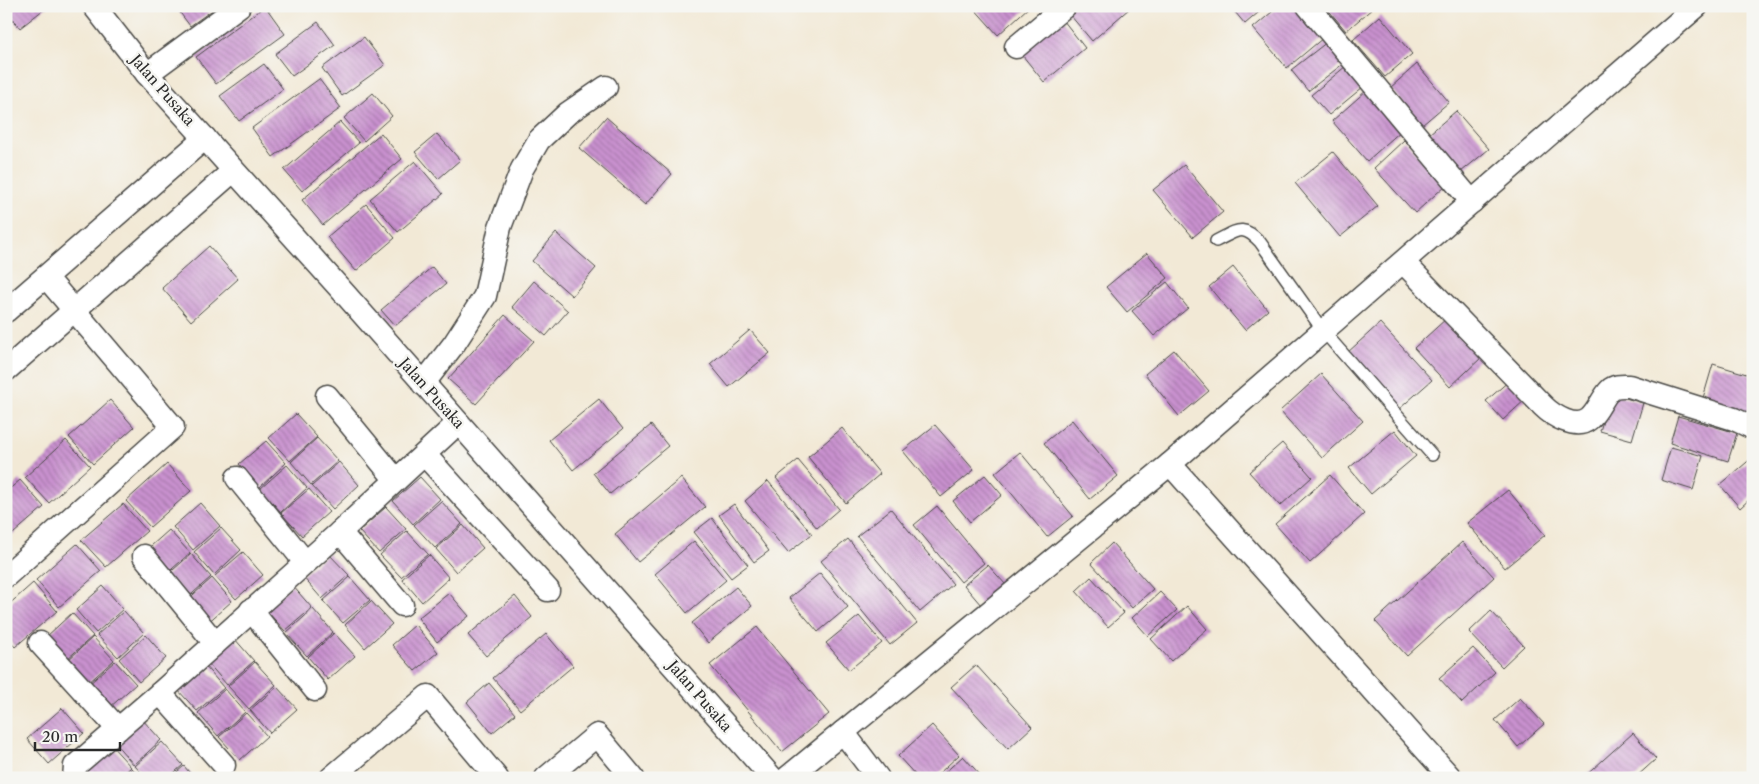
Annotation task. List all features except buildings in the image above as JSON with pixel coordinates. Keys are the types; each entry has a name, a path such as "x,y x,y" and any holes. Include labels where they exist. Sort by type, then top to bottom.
{"street":[{"name":"Jalan Pusaka","path":"94,6 147,74 772,778"},
{"path":"147,74 239,6"},
{"path":"1016,47 1065,6"},
{"path":"1308,6 1472,202"},
{"path":"787,778 1170,464 1404,263 1697,6"},
{"path":"423,384 454,344 485,296 500,227 522,168 538,140 568,113 606,87"},
{"path":"6,312 205,138"},
{"path":"6,370 233,171"},
{"path":"1404,263 1543,406 1560,419 1580,423 1589,419 1610,390 1616,386 1629,386 1734,419 1753,428"},
{"path":"6,576 173,427 46,276"},
{"path":"327,396 396,480"},
{"path":"74,778 75,766 160,693 340,532 458,423"},
{"path":"425,455 548,590"},
{"path":"1170,464 1451,778"},
{"path":"237,478 305,562"},
{"path":"340,532 402,605"},
{"path":"144,556 215,642"},
{"path":"251,610 315,690"},
{"path":"40,643 118,729"},
{"path":"160,693 224,765"},
{"path":"331,778 428,696 497,778"},
{"path":"843,732 878,778"},
{"path":"546,778 597,734 633,778"}],"lane":[{"path":"1216,241 1244,230 1250,232 1260,242 1324,332 1432,455"}]}
